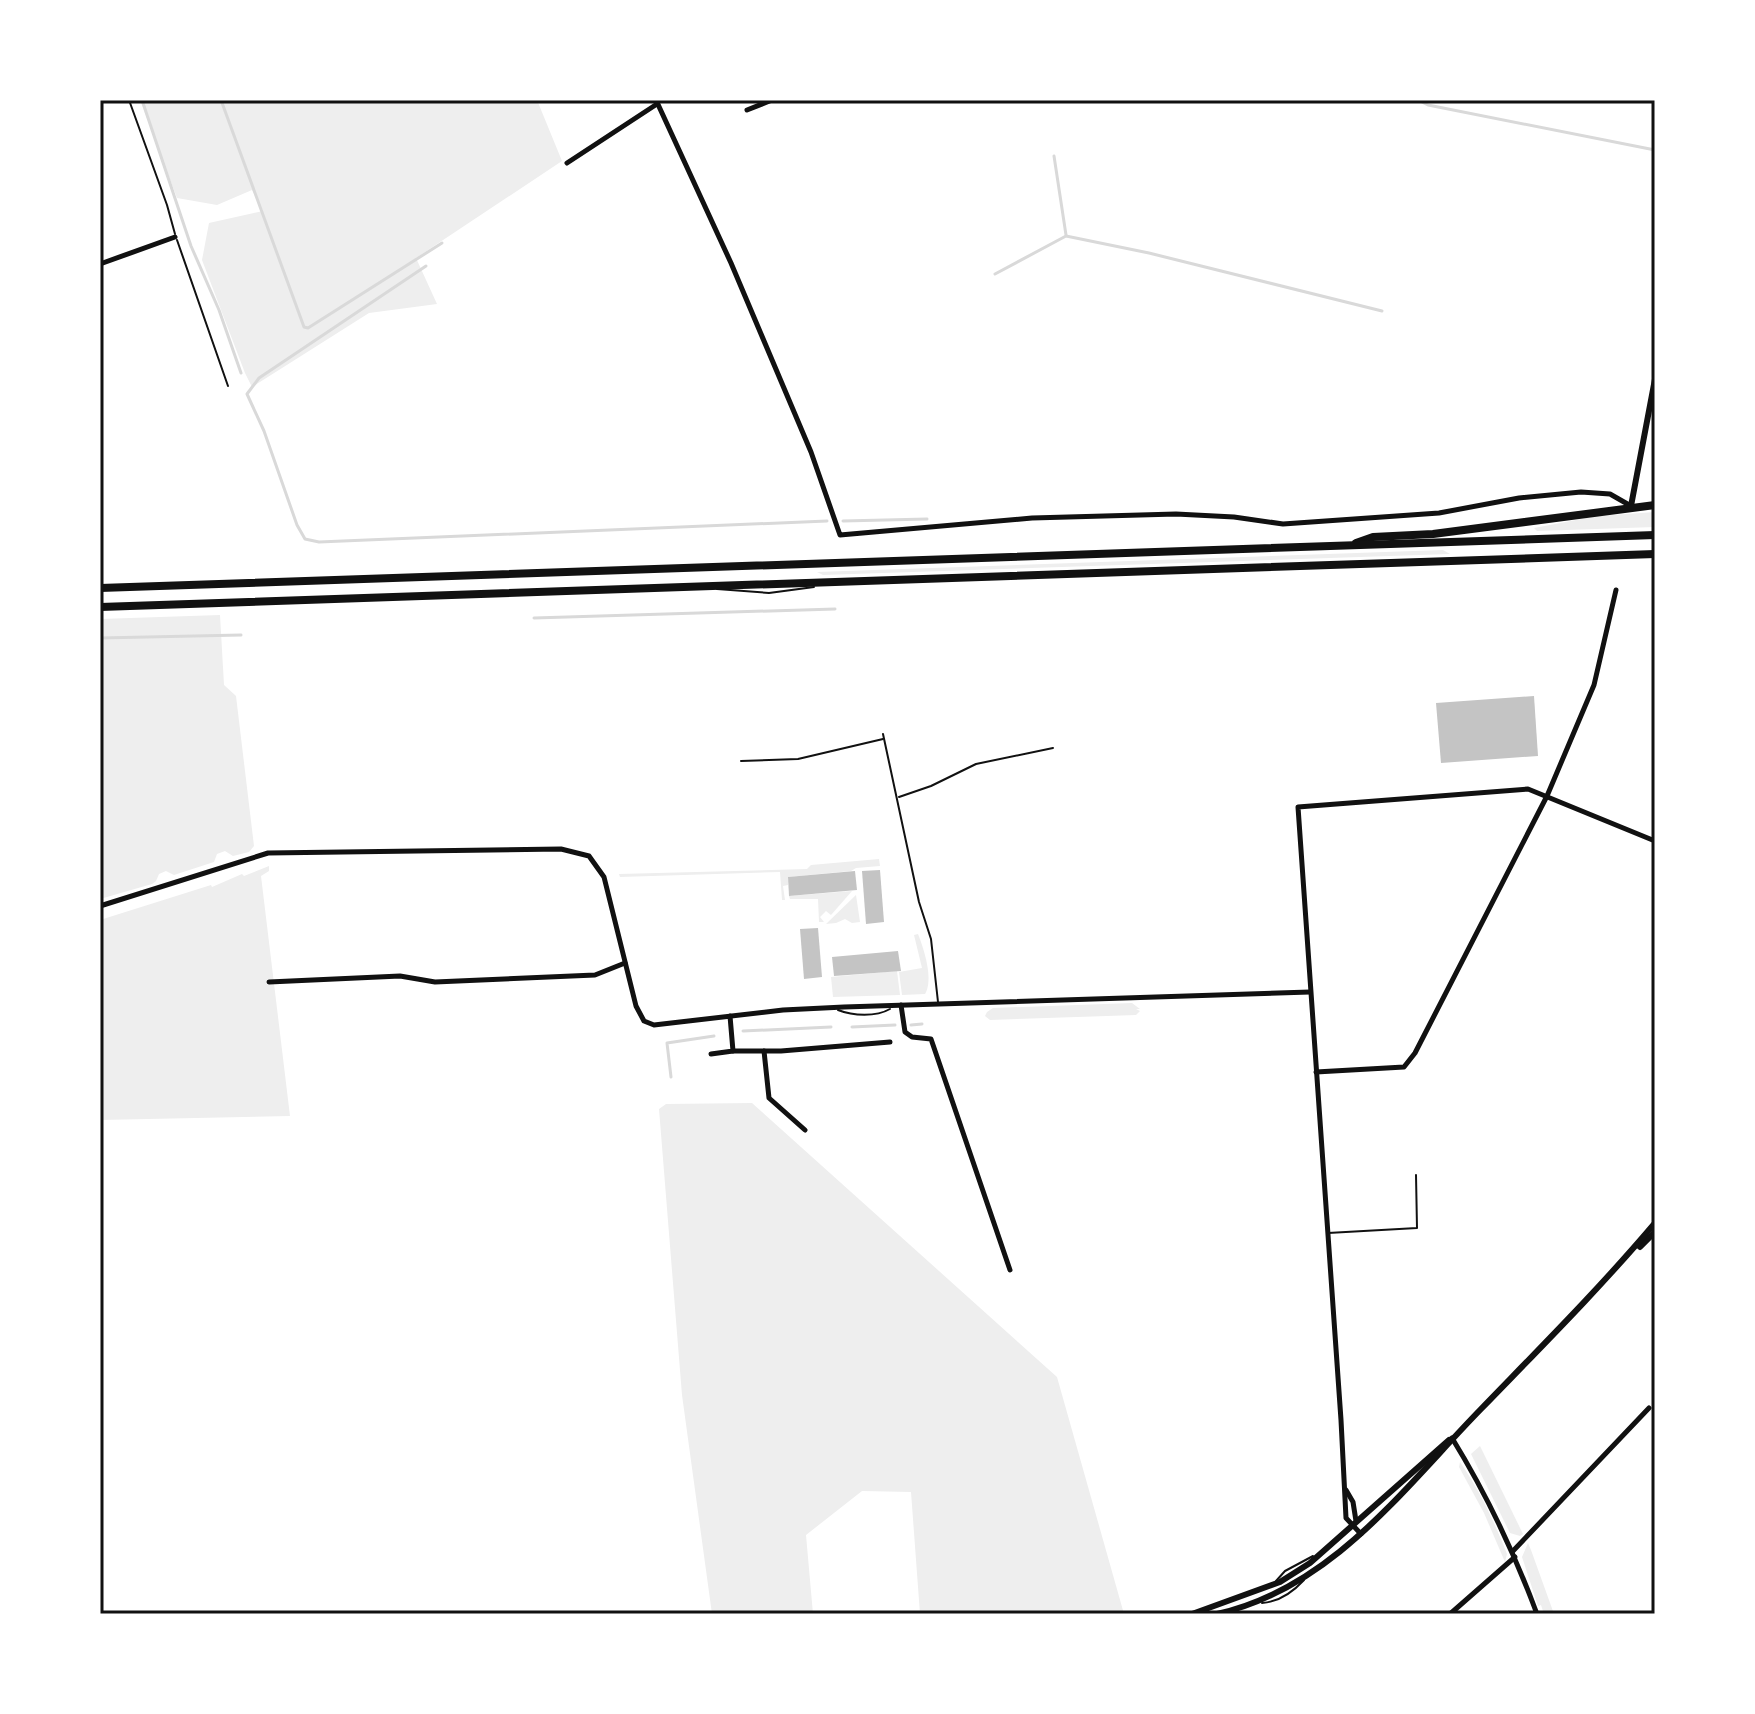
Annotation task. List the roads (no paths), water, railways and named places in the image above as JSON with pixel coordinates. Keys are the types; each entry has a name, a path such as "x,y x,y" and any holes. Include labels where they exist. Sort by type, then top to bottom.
{"highway":[{"path":"1348,545 1373,537 1433,534 1655,505"},
{"path":"100,588 1655,535"},
{"path":"100,607 1655,554"}],"street":[{"path":"747,110 772,100"},
{"path":"567,163 657,102 811,452 840,535 1032,518 1176,514 1234,517 1283,524 1439,513 1519,498 1581,492 1610,494 1631,506 1655,379"},
{"path":"100,264 175,237"},
{"path":"1316,1072 1404,1067 1415,1053 1547,796 1594,685 1616,590"},
{"path":"1361,1534 1346,1518 1298,807 1528,789 1655,841"},
{"path":"100,906 268,853 571,850 589,856 604,877 636,1006 644,1021 654,1025 833,1008 1310,992"},
{"path":"269,982 400,976 447,981 595,975 625,963"},
{"path":"898,1005 905,1032 912,1037 931,1039 1010,1270"},
{"path":"730,1016 733,1051"},
{"path":"711,1054 890,1042"},
{"path":"764,1051 769,1098 805,1130"},
{"path":"1622,1263 1655,1223"},
{"path":"1217,1614 1252,1604 1307,1576 1361,1534 1393,1505 1452,1438 1655,1232"},
{"path":"1450,1614 1514,1554 1649,1408"},
{"path":"1192,1614 1280,1582 1322,1553 1452,1438"},
{"path":"1452,1438 1490,1502 1537,1614"}],"lane":[{"path":"129,100 228,386"},
{"path":"883,734 919,902 931,939 938,1003"},
{"path":"741,761 798,759 884,739"},
{"path":"898,798 976,764 1053,748"},
{"path":"1327,1234 1417,1228 1416,1175"}],"waterway":[{"path":"142,100 191,246 219,310 241,373"},
{"path":"221,100 304,327 308,328 442,243"},
{"path":"1418,100 1428,105 1655,150"},
{"path":"1054,156 1066,235"},
{"path":"995,274 1066,236 1149,253 1382,311"},
{"path":"426,266 259,378 247,394 305,539 319,542 827,521"},
{"path":"843,521 927,519"},
{"path":"534,618 835,609"},
{"path":"100,638 241,635"},
{"path":"911,1025 922,1024"},
{"path":"852,1027 895,1025"},
{"path":"743,1031 831,1027"},
{"path":"671,1077 667,1043 714,1036"}]}
